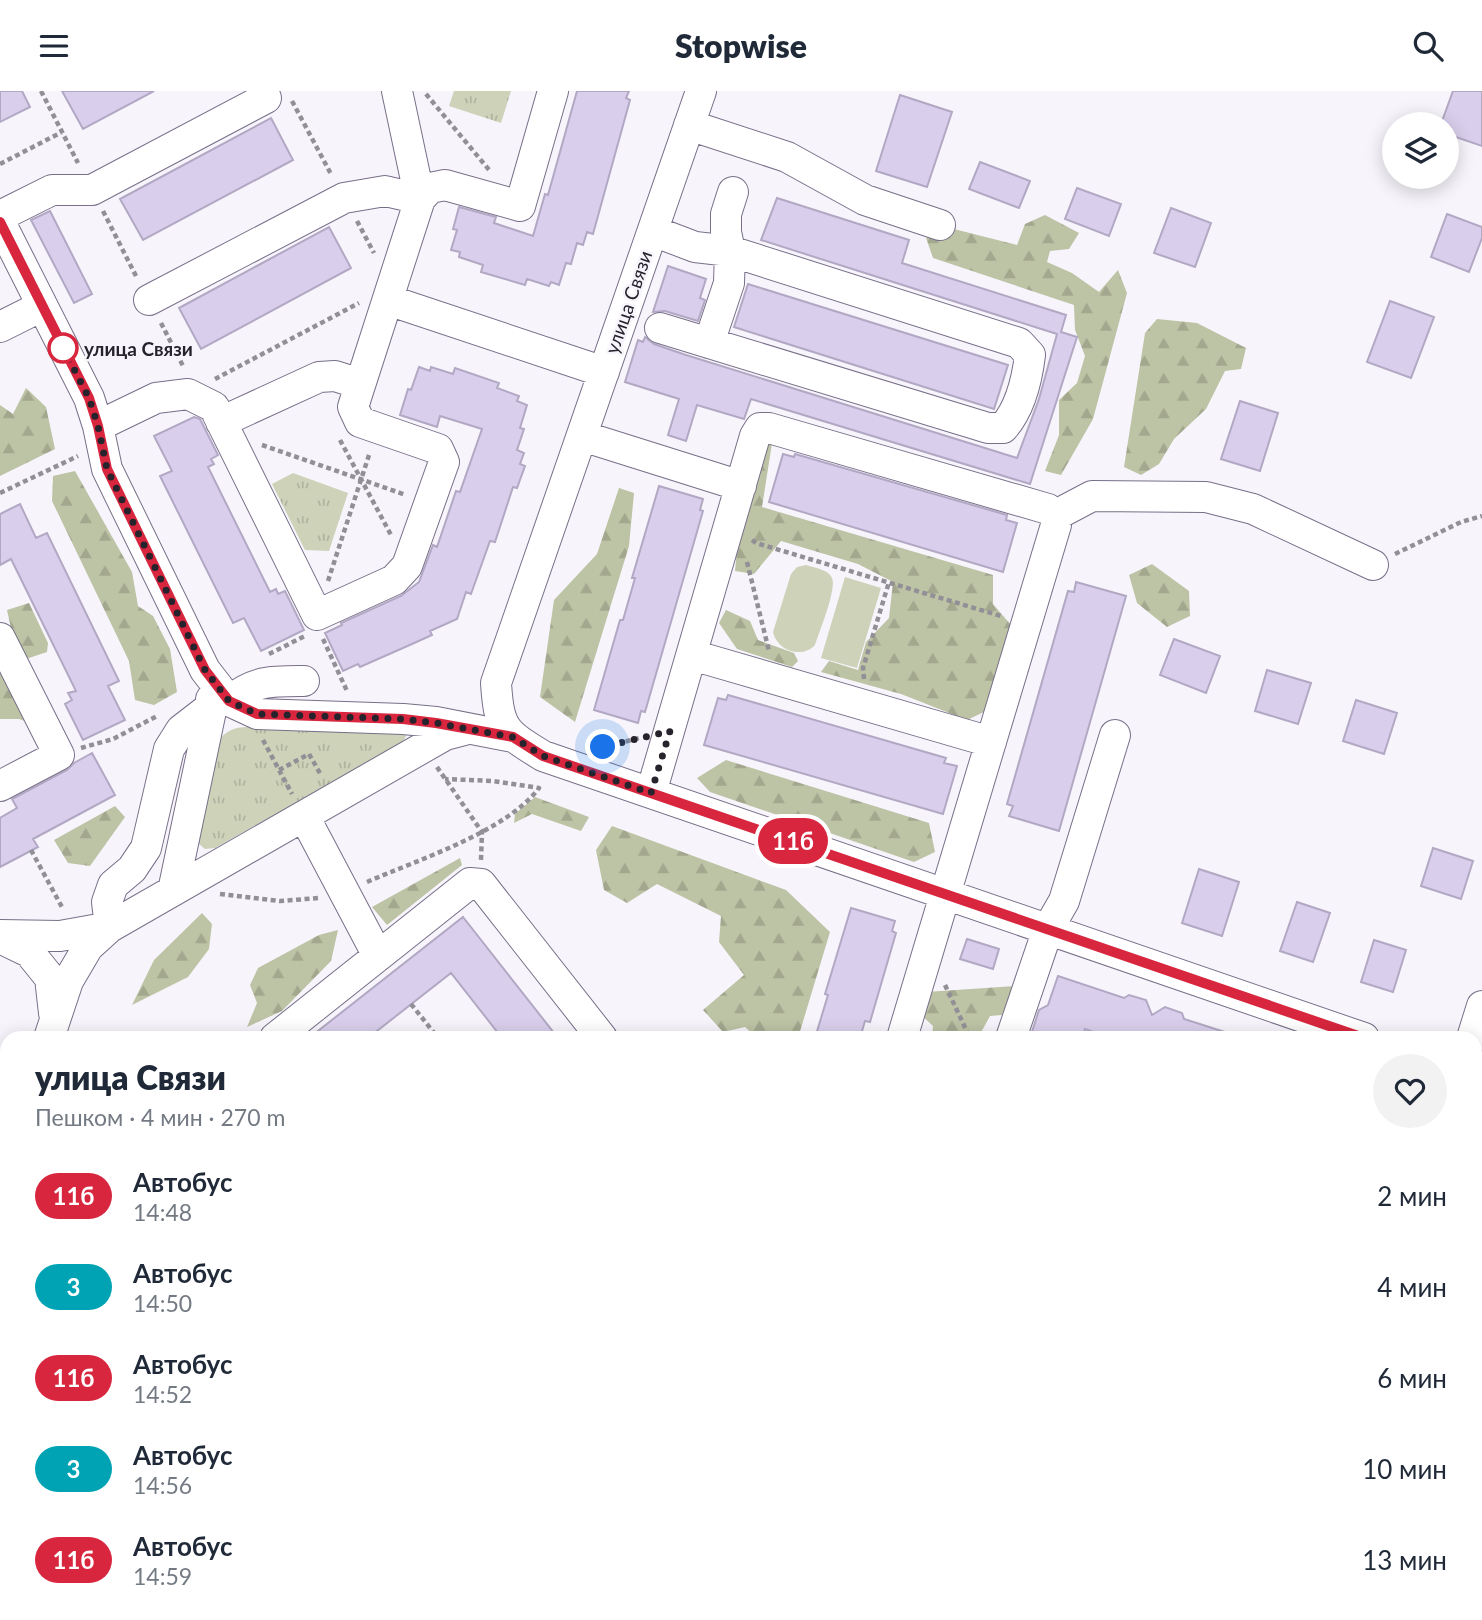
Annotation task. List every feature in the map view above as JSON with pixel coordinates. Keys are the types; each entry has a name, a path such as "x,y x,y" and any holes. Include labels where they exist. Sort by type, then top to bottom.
{"street":[{"path":"397,91 420,199"},
{"path":"98,426 156,398 188,394 214,407 314,626 394,580 407,566 444,462 438,449 360,422 353,407 420,199 430,188 445,185 520,206 553,91"},
{"name":"улица Связи","path":"505,726 496,683 701,91"},
{"path":"0,216 52,190 92,190 266,98"},
{"path":"689,125 787,157 866,200 940,225"},
{"path":"149,300 344,198 385,191 420,199"},
{"path":"709,343 729,283 730,251 726,214 733,192"},
{"path":"0,222 89,398 107,469 220,703 183,842 173,891"},
{"path":"653,232 695,247 730,251 1019,343 1030,355 1028,371 1014,415 1003,428 988,428 660,328"},
{"path":"388,300 604,372"},
{"path":"0,327 42,306"},
{"path":"224,427 319,377 335,376 360,384"},
{"path":"651,793 755,436 760,428 769,428 1048,509 1056,515"},
{"path":"582,436 741,486"},
{"path":"1056,515 1092,496 1206,497 1253,509 1373,565"},
{"path":"904,1031 1027,624 1056,525 1056,515"},
{"path":"0,638 59,755 0,786"},
{"path":"692,655 991,742"},
{"path":"110,927 107,902 113,885 132,869 146,848 169,749 181,730 245,688 269,681 304,681"},
{"path":"469,729 484,710 496,683"},
{"path":"220,703 257,714 403,719 469,729"},
{"path":"403,719 413,725 418,736 415,751"},
{"path":"52,1028 68,981 88,947 110,927 220,863 298,800 415,751 445,735 469,729 505,726 543,756 1048,929 1307,1029"},
{"path":"1013,1031 1048,929 1064,901 1115,735"},
{"path":"298,800 378,956"},
{"path":"183,842 186,855 195,865 207,868 220,863"},
{"path":"284,1031 470,883 481,884 596,1031"},
{"path":"0,937 60,936 110,927"},
{"path":"0,937 29,952 50,978 52,1028"},
{"path":"1474,1031 1482,1006"}],"path":[{"path":"41,91 186,373 188,394 360,303 377,299 388,300"},
{"path":"423,91 494,175"},
{"path":"0,164 62,132"},
{"path":"224,427 429,504"},
{"path":"263,657 314,626 377,428"},
{"path":"335,431 407,566"},
{"path":"0,493 79,456"},
{"path":"1373,565 1461,521 1482,516"},
{"path":"746,546 749,537 756,543 1027,624"},
{"path":"746,557 768,643 769,653 763,676"},
{"path":"876,709 864,682 863,668 888,583"},
{"path":"314,626 352,702"},
{"path":"88,746 113,739 158,715"},
{"path":"594,753 603,747 670,731"},
{"path":"262,738 298,800"},
{"path":"415,751 445,779 482,832"},
{"path":"279,770 309,754 322,777 312,782"},
{"path":"208,893 280,901 315,899 344,892 482,832 511,815 529,801 539,788 492,781 445,779"},
{"path":"31,850 63,909"},
{"path":"923,967 943,981 967,1031"},
{"path":"411,1004 433,1031"}],"green space":[{"path":"454,91 511,91 501,123 449,106"},
{"path":"1045,215 1079,233 1069,249 1050,251 1047,262 1072,273 1099,292 1118,270 1127,293 1093,419 1061,475 1045,471 1059,435 1059,400 1077,383 1085,356 1075,330 1074,305 933,258 926,238 946,227 1017,245 1025,224"},
{"path":"1157,319 1197,323 1246,348 1241,369 1225,371 1206,409 1174,439 1159,464 1141,475 1124,467 1145,333"},
{"path":"26,388 46,407 55,449 0,476 0,405 13,414"},
{"path":"773,437 762,507 993,575 993,604 1011,625 984,712 967,720 901,694 821,672 829,661 858,670 866,642 889,618 893,582 858,564 781,541 754,574 735,571 742,497 753,461"},
{"path":"75,471 132,572 138,606 153,616 170,649 177,692 154,705 135,700 129,661 52,501 53,476"},
{"path":"293,473 348,493 329,551 305,550 272,484"},
{"path":"619,488 634,493 629,546 575,722 540,697 554,600 597,554"},
{"path":"1152,564 1189,591 1190,616 1167,627 1137,603 1129,575"},
{"path":"806,565 827,573 833,584 815,645 804,652 797,652 779,644 773,632 791,574 797,567"},
{"path":"845,577 881,588 857,668 821,658"},
{"path":"29,603 48,643 47,652 20,661 42,727 19,719 0,719 0,639 13,637 7,610"},
{"path":"726,610 750,621 758,640 794,653 798,661 792,667 737,649 719,623"},
{"path":"249,727 405,731 406,736 403,742 215,848 205,849 199,844 198,834 216,744 230,731"},
{"path":"726,760 929,823 935,852 914,862 710,792 697,778"},
{"path":"535,797 589,817 581,831 532,814 514,823 515,814"},
{"path":"115,806 125,817 90,866 68,863 54,840"},
{"path":"612,826 786,890 830,932 800,1031 749,1031 745,1027 722,1031 703,1010 744,975 719,942 721,916 657,884 627,903 604,890 596,850"},
{"path":"460,858 462,865 387,925 372,907"},
{"path":"202,913 212,924 209,949 188,977 132,1005 154,960"},
{"path":"338,930 331,961 282,1011 247,1027 257,1003 250,985 258,968 319,935"},
{"path":"1015,986 1002,1015 990,1016 982,1031 933,1031 933,1026 918,1012 926,992"}],"building":[{"path":"0,91 22,91 30,107 0,122"},
{"path":"62,91 154,91 83,129"},
{"path":"577,91 629,91 626,98 630,100 593,234 587,232 583,245 577,243 571,264 566,263 559,285 551,282 549,286 527,279 525,285 481,272 483,265 459,257 460,252 451,250 457,230 453,229 459,207 496,217 494,223 533,236 545,194 548,195"},
{"path":"1453,91 1482,91 1482,146 1459,138 1459,112 1445,112"},
{"path":"900,95 952,112 927,187 876,171"},
{"path":"271,118 293,160 143,240 120,199"},
{"path":"980,162 1030,181 1019,208 969,189"},
{"path":"1077,188 1121,204 1109,236 1065,219"},
{"path":"777,198 909,240 902,263 1066,315 1061,332 1077,337 1030,484 751,399 744,419 697,405 686,441 668,435 679,399 625,382 638,340 643,342 645,337 654,344 686,355 1017,458 1039,399 1057,334 761,240"},
{"path":"1171,208 1211,223 1195,267 1154,253"},
{"path":"50,211 92,294 74,303 31,220"},
{"path":"1447,214 1482,227 1482,238 1469,272 1431,257"},
{"path":"329,227 351,268 201,349 179,308"},
{"path":"668,266 706,279 700,298 705,300 698,321 665,311 653,312"},
{"path":"748,284 1008,365 994,409 734,327"},
{"path":"1390,301 1434,317 1411,378 1367,362"},
{"path":"419,367 430,371 431,367 453,374 455,368 499,383 497,388 519,396 517,401 527,405 520,428 524,429 517,450 524,453 520,464 525,466 517,488 513,487 495,542 490,541 471,594 466,592 457,619 430,631 432,635 360,667 358,664 343,671 325,633 401,596 419,582 433,545 437,547 456,491 460,492 482,429 440,416 437,427 400,415 408,389 411,390"},
{"path":"1240,401 1278,413 1260,471 1221,459"},
{"path":"194,417 200,419 218,455 211,459 214,464 208,467 270,592 276,589 278,594 285,591 304,630 261,651 244,618 233,623 160,476 172,471 154,436"},
{"path":"783,454 794,457 795,454 1007,515 1006,520 1017,523 1003,572 769,502"},
{"path":"659,486 703,499 700,510 703,511 645,712 641,711 638,723 594,710 620,620 623,620 635,578 632,578"},
{"path":"20,504 36,538 47,533 119,681 108,686 125,720 83,740 65,704 72,700 68,693 76,691 11,559 0,565 0,514"},
{"path":"1076,582 1126,596 1059,831 1009,816 1013,806 1007,804 1068,591 1074,592"},
{"path":"1174,639 1220,656 1206,693 1160,675"},
{"path":"1267,670 1311,683 1298,724 1255,711"},
{"path":"728,695 946,758 944,763 957,766 943,814 704,745 718,698 726,700"},
{"path":"1356,700 1397,713 1384,754 1343,741"},
{"path":"92,753 115,795 33,839 38,847 0,867 0,818 17,808 12,799 67,770"},
{"path":"1433,848 1473,861 1461,899 1421,886"},
{"path":"1199,869 1239,882 1222,936 1182,923"},
{"path":"1297,902 1330,913 1313,962 1280,951"},
{"path":"851,908 895,921 892,931 896,933 870,1022 865,1021 862,1031 817,1031 828,995 825,994"},
{"path":"463,917 553,1031 497,1031 451,973 377,1031 318,1031"},
{"path":"967,939 999,949 993,969 960,959"},
{"path":"1374,940 1406,950 1393,992 1361,982"},
{"path":"1058,976 1124,998 1129,995 1146,1000 1152,1015 1165,1007 1182,1013 1184,1019 1222,1031 1032,1031 1039,1010 1048,1005"}],"bus line":[{"name":"11б","path":"0,222 89,398 107,469 205,670 229,701 257,714 403,719 513,737 543,756 1344,1031"}],"place":[{"name":"улица Связи","path":"63,348"}],"route":[{"path":"63,348 89,398 107,469 205,670 229,701 257,714 403,719 513,737 543,756 651,793 670,731 603,747"}]}
